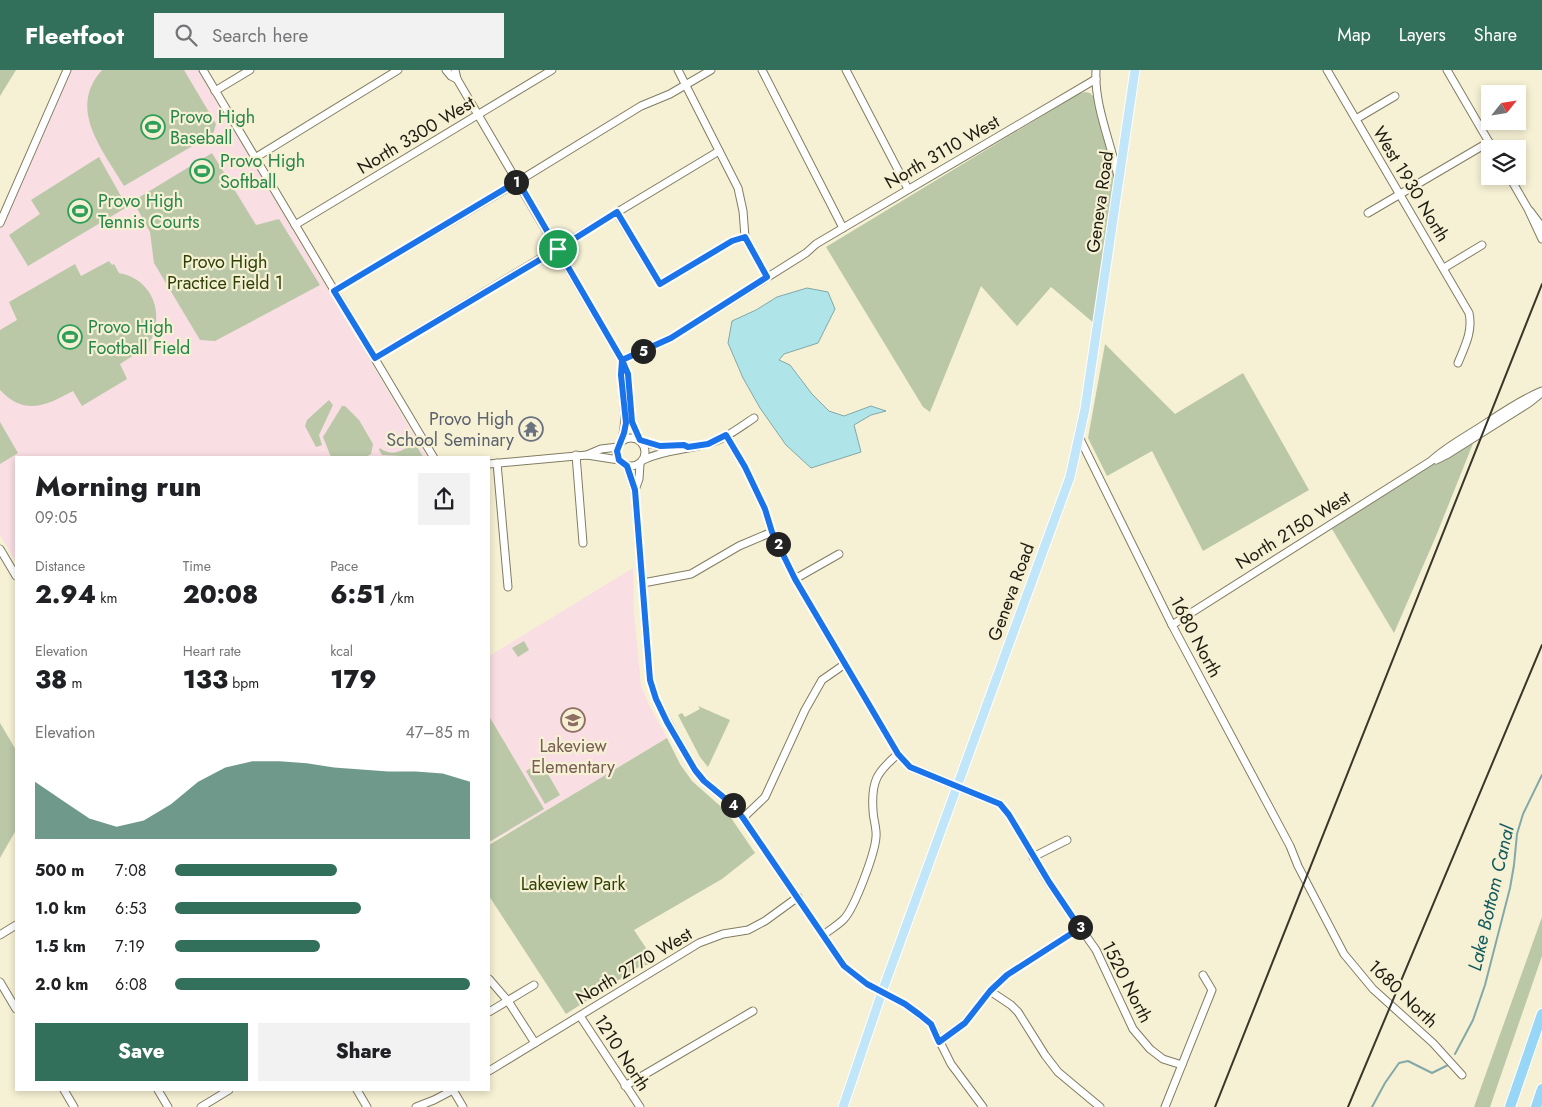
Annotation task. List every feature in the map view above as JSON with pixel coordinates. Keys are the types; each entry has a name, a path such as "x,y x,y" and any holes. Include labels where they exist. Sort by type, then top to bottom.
{"highway":[{"path":"1510,1107 1542,1014"},
{"path":"1536,1107 1542,1089"}],"main road":[{"name":"Geneva Road","path":"843,1107 882,992 1070,477 1080,440 1135,70"}],"street":[{"path":"0,223 67,70"},
{"path":"203,70 433,456"},
{"path":"215,91 250,70"},
{"path":"255,158 398,70"},
{"path":"446,70 457,79"},
{"path":"455,70 457,79 622,360 628,374 632,422 646,451 635,490"},
{"name":"North 3300 West","path":"295,225 552,70"},
{"path":"678,70 738,188 743,211 745,237 767,277"},
{"path":"334,291 641,106 670,94 712,70"},
{"path":"762,70 843,228"},
{"path":"846,70 908,189"},
{"path":"1096,70 1099,104 1119,182"},
{"name":"West 1930 North","path":"1327,70 1469,313 1471,322 1470,333 1458,363"},
{"path":"1447,70 1488,140"},
{"name":"North 3110 West","path":"622,360 671,338 806,253 816,244 1096,79"},
{"path":"1356,119 1395,96"},
{"path":"1368,213 1481,151"},
{"path":"375,358 719,152"},
{"path":"1514,185 1542,239"},
{"path":"1528,209 1542,227"},
{"path":"617,212 660,284 732,241 745,237"},
{"path":"1444,268 1482,245"},
{"path":"619,460 617,451 626,423 621,375 622,360"},
{"name":"North 2150 West","path":"1172,625 1431,461 1442,451 1472,432 1529,396 1542,391"},
{"path":"627,466 636,466 652,456 670,451 684,450 688,447 708,444 754,418"},
{"name":"1520 North","path":"726,435 749,475 765,509 772,532 795,579 898,754 910,767 957,788 1000,804 1009,815 1033,857 1096,950 1133,1029 1163,1059 1182,1065"},
{"path":"587,455 601,449 619,445 628,438 660,446 684,445 688,447"},
{"name":"1680 North","path":"1080,440 1172,625 1290,846 1299,858 1344,954 1387,1003 1433,1043 1462,1074"},
{"path":"576,455 583,543"},
{"path":"490,464 587,455 619,460 627,466 635,490 650,680 656,699 667,722 695,770 704,781 733,805 743,818 844,966 867,984 905,1004 931,1024 951,1064 984,1107"},
{"path":"497,463 508,587"},
{"path":"643,583 691,574 739,546 772,532"},
{"path":"0,548 15,574"},
{"path":"795,579 839,554"},
{"path":"743,818 765,797 805,710 822,680 845,664"},
{"path":"823,935 844,920 853,907 874,848 876,836 873,801 876,777 884,766 898,754"},
{"path":"1033,857 1067,840"},
{"name":"North 2770 West","path":"490,1070 699,943 723,934 748,930 765,921 798,897"},
{"path":"0,935 15,927"},
{"path":"939,1042 965,1023 990,991 1007,975 1080,928"},
{"path":"1165,1107 1212,990 1203,975"},
{"path":"490,980 508,1001 535,1043"},
{"path":"0,982 15,1007"},
{"path":"490,1011 534,985"},
{"path":"990,991 1018,1012 1041,1050 1058,1072 1100,1107"},
{"path":"625,1086 753,1011"},
{"name":"1210 North","path":"580,1016 640,1107"},
{"path":"65,1091 74,1107"},
{"path":"159,1091 168,1107"},
{"path":"201,1107 227,1091"},
{"path":"359,1091 368,1107"},
{"path":"416,1107 451,1091"},
{"path":"454,1091 463,1107"}],"shaded area":[{"path":"69,70 198,70 426,456 15,456 15,560 0,535 0,222"},
{"name":"Lakeview Elementary","path":"633,568 634,613 641,685 648,703 667,738 490,842 490,655"}],"green space":[{"path":"0,70 16,70 0,96"},
{"name":"Provo High Baseball","path":"102,70 184,70 216,124 213,134 124,186 99,144 88,114 88,100 92,85"},
{"path":"1090,93 1096,99 1115,182 1095,324 1051,287 1017,326 981,286 930,412 923,407 826,247 1078,94"},
{"name":"Provo High Practice Field 1","path":"212,153 256,225 279,219 320,285 215,341 200,340 154,263 150,232 133,201"},
{"name":"Provo High Tennis Courts","path":"99,157 127,207 28,266 9,235 40,214 31,200"},
{"path":"109,261 112,265 114,264 119,273 128,275 142,284 148,290 155,305 155,333 139,351 120,364 127,379 82,406 73,391 53,401 35,406 27,406 9,398 0,390 0,330 17,320 9,302 75,264 81,276"},
{"path":"1105,344 1175,414 1243,373 1309,490 1203,551 1152,451 1107,476 1088,438"},
{"path":"329,400 333,405 319,435 322,445 316,447 305,426 307,420"},
{"path":"342,406 345,406 359,420 373,444 371,454 368,456 331,456 323,437"},
{"path":"0,422 18,453 0,464"},
{"path":"1474,441 1394,633 1332,529 1430,465"},
{"path":"415,443 422,456 382,455 379,450 380,448 394,453"},
{"path":"524,641 529,650 518,657 512,648"},
{"path":"698,706 730,720 708,767 700,757 678,715 682,713 685,717 700,709"},
{"path":"490,718 544,809 490,841"},
{"path":"0,723 15,748 15,832 0,858"},
{"name":"Lakeview Park","path":"667,738 680,764 692,781 727,812 755,853 722,879 634,930 654,960 647,965 642,965 566,1014 490,898 490,844"},
{"path":"541,762 560,795 545,804 526,771"},
{"path":"1542,917 1542,956 1490,1107 1474,1107"}],"water":[{"path":"807,288 828,292 835,309 818,343 784,354 779,360 790,365 812,394 829,411 844,416 871,406 886,411 871,415 854,425 861,452 811,468 786,445 760,408 743,378 728,343 732,321 756,310 777,297"}],"waterway":[{"name":"Lake Bottom Canal","path":"1455,1054 1473,1020 1485,985 1510,888 1517,834 1523,814 1542,775"},
{"name":"Lake Bottom Canal","path":"1372,1107 1399,1063 1408,1061 1432,1073 1448,1065"}],"railway":[{"path":"1215,1107 1542,284"},
{"path":"1348,1107 1542,645"}],"place":[{"name":"Provo High Baseball","path":"153,127"},
{"name":"Provo High Softball","path":"202,171"},
{"name":"Provo High Tennis Courts","path":"80,211"},
{"name":"Provo High Football Field","path":"70,337"},
{"name":"Provo High School Seminary","path":"531,429"},
{"name":"Lakeview Elementary","path":"573,720"}],"route":[{"path":"558,249 375,358 334,291 518,181 558,249 586,297 622,360 628,374 632,422 640,440 660,446 684,445 694,447 708,444 726,435 745,467 765,509 772,532 795,579 898,754 910,767 957,788 1000,804 1009,815 1033,857 1080,928 1007,975 994,986 965,1023 939,1042 931,1024 920,1015 905,1004 867,984 844,966 750,826 733,805 704,781 689,762 665,718 650,680 635,490 627,466 619,460 617,451 626,423 621,375 622,360 671,338 767,277 745,237 732,241 660,284 617,212 558,249"}]}
